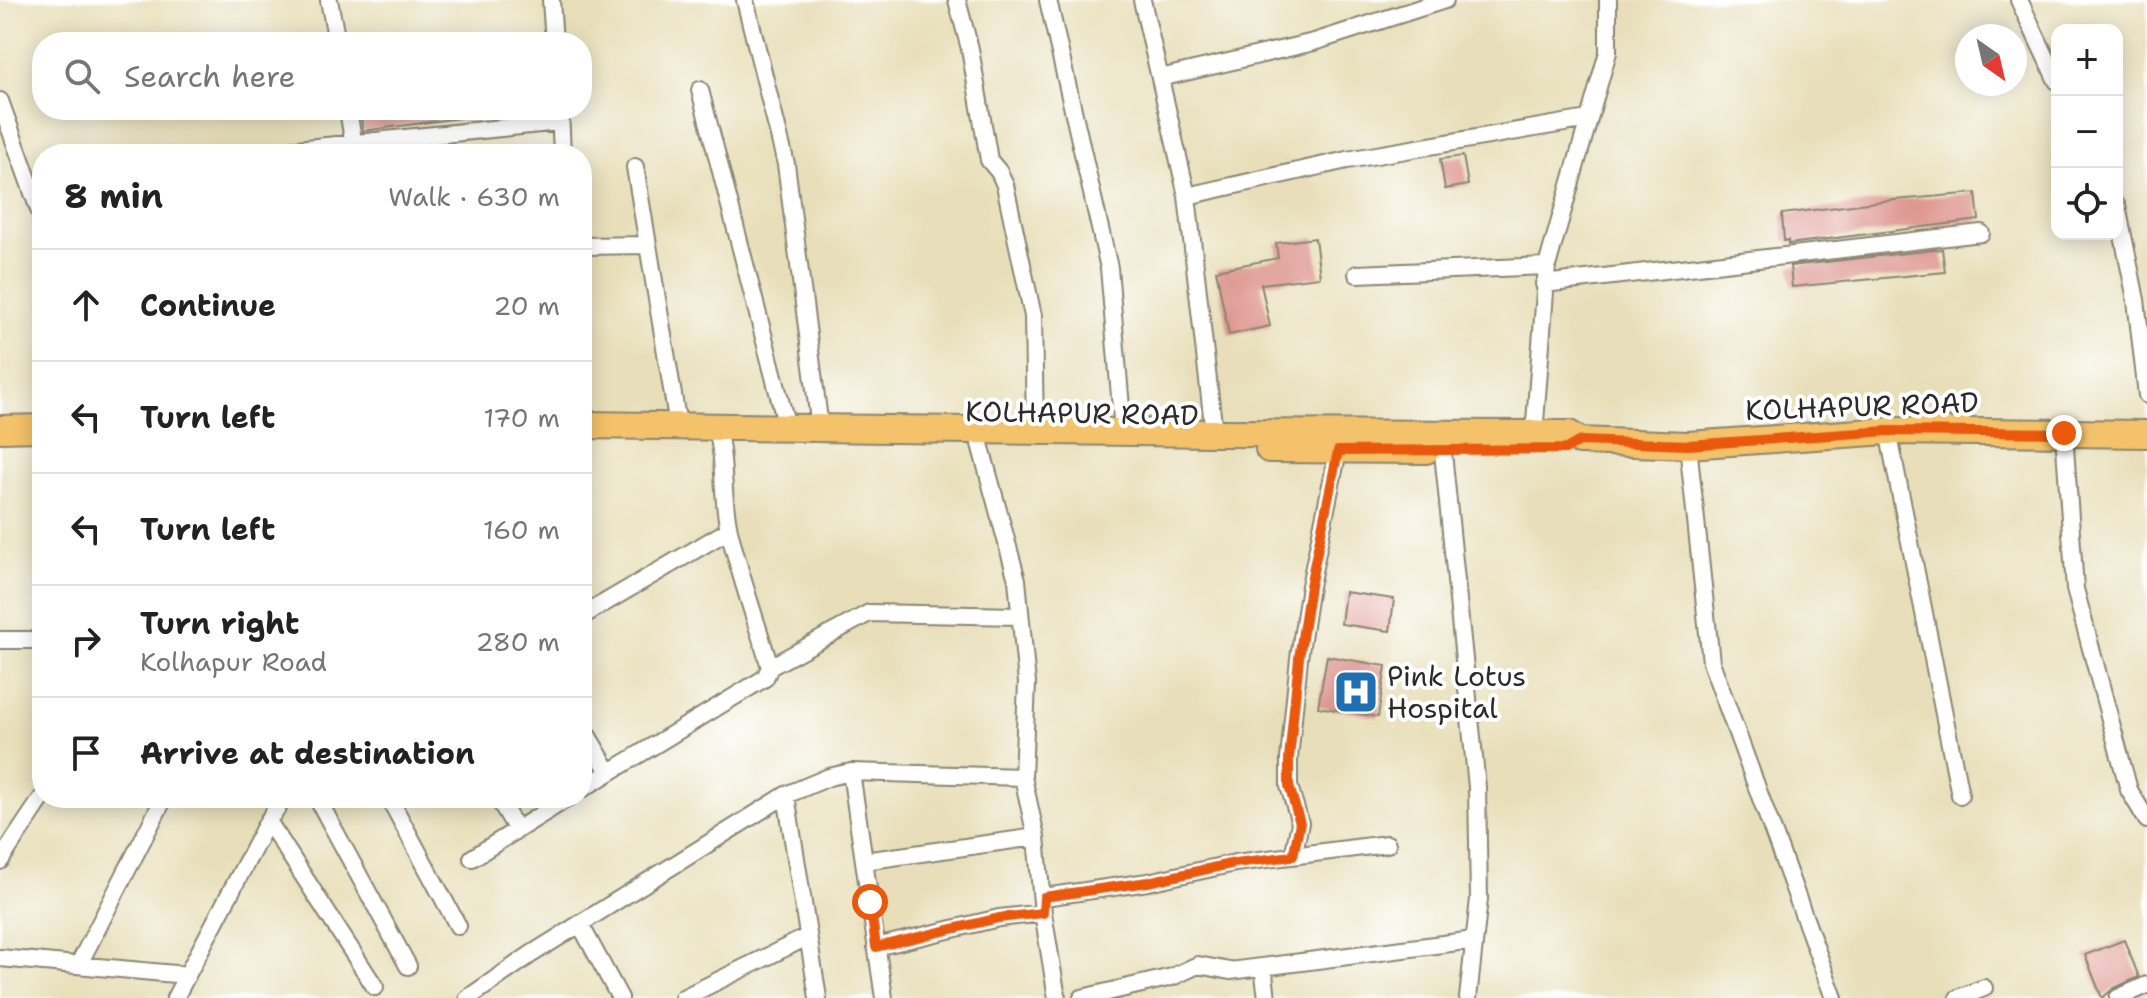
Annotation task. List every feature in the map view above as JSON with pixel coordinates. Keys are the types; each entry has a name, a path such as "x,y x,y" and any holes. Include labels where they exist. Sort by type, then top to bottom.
{"main road":[{"name":"KOLHAPUR ROAD","path":"592,425 678,425 719,435 1338,451 1569,434 1580,441 1688,445 1888,431 2147,434"},
{"name":"KOLHAPUR ROAD","path":"592,440 719,435 787,427 1214,433 1566,449 1580,441"},
{"path":"0,429 32,428"},
{"path":"0,447 32,446"}],"street":[{"path":"329,0 335,32"},
{"path":"551,0 553,32"},
{"path":"745,0 786,164 820,428"},
{"path":"957,0 970,49 989,160 1005,185 1033,316 1035,429"},
{"path":"1048,0 1109,268 1123,431"},
{"path":"1142,0 1187,196 1214,433"},
{"path":"1160,78 1314,42 1445,0"},
{"path":"1534,435 1547,266 1608,52 1608,0"},
{"path":"2019,0 2051,68"},
{"path":"700,90 787,427"},
{"path":"0,101 32,188"},
{"path":"1187,196 1347,160 1588,119"},
{"path":"350,120 353,144"},
{"path":"385,144 535,120"},
{"path":"560,120 561,144"},
{"path":"635,167 678,425"},
{"path":"1544,284 1981,233"},
{"path":"2123,236 2136,300 2147,395"},
{"path":"592,246 648,245"},
{"path":"1357,274 1547,266"},
{"path":"1888,431 1960,795"},
{"path":"2064,433 2075,589 2129,790 2147,820"},
{"path":"719,435 722,491 729,530 770,667"},
{"path":"1442,442 1477,787 1479,899 1468,998"},
{"path":"980,444 1017,580 1027,683 1023,777 1036,837 1057,998"},
{"path":"1688,445 1711,662 1834,998"},
{"path":"1293,856 1300,823 1289,786 1289,759 1299,658 1310,586 1338,451"},
{"path":"592,610 729,530"},
{"path":"592,783 765,678 770,667 869,613 1020,616"},
{"path":"0,640 32,640"},
{"path":"592,743 609,772"},
{"path":"468,998 488,992 580,924 786,795 829,777 851,772 1023,777"},
{"path":"851,772 884,998"},
{"path":"786,795 818,998"},
{"path":"0,861 35,808"},
{"path":"79,964 159,808"},
{"path":"175,998 277,808"},
{"path":"322,808 408,966"},
{"path":"394,808 458,926"},
{"path":"504,808 517,830"},
{"path":"472,858 552,808"},
{"path":"268,821 375,987"},
{"path":"864,861 1036,837"},
{"path":"876,947 1044,905 1235,863 1387,844"},
{"path":"580,924 620,998"},
{"path":"683,998 807,937"},
{"path":"1082,998 1172,977 1198,965 1230,971 1474,940"},
{"path":"0,958 186,975"},
{"path":"1263,967 1267,998"},
{"path":"2118,998 2147,985"},
{"path":"1958,998 1984,988"}],"building":[{"path":"361,120 445,120 363,131"},
{"path":"1463,156 1468,185 1445,189 1440,159"},
{"path":"1976,193 1979,220 1788,244 1788,240 1784,241 1782,214"},
{"path":"1315,238 1320,277 1261,284 1270,326 1229,335 1216,270 1278,258 1276,243"},
{"path":"1942,249 1945,272 1792,287 1790,266"},
{"path":"1345,592 1394,599 1390,631 1341,624"},
{"path":"1327,656 1386,666 1378,717 1318,707"},
{"path":"2124,940 2139,977 2114,988 2102,998 2085,955"}],"place":[{"name":"Pink Lotus Hospital","path":"1356,692"}],"route":[{"path":"870,902 876,947 999,918 1043,913 1044,897 1148,882 1235,863 1293,856 1300,823 1289,786 1289,759 1299,658 1310,586 1338,451 1566,449 1580,441 1688,445 1888,431 2064,433"}]}
